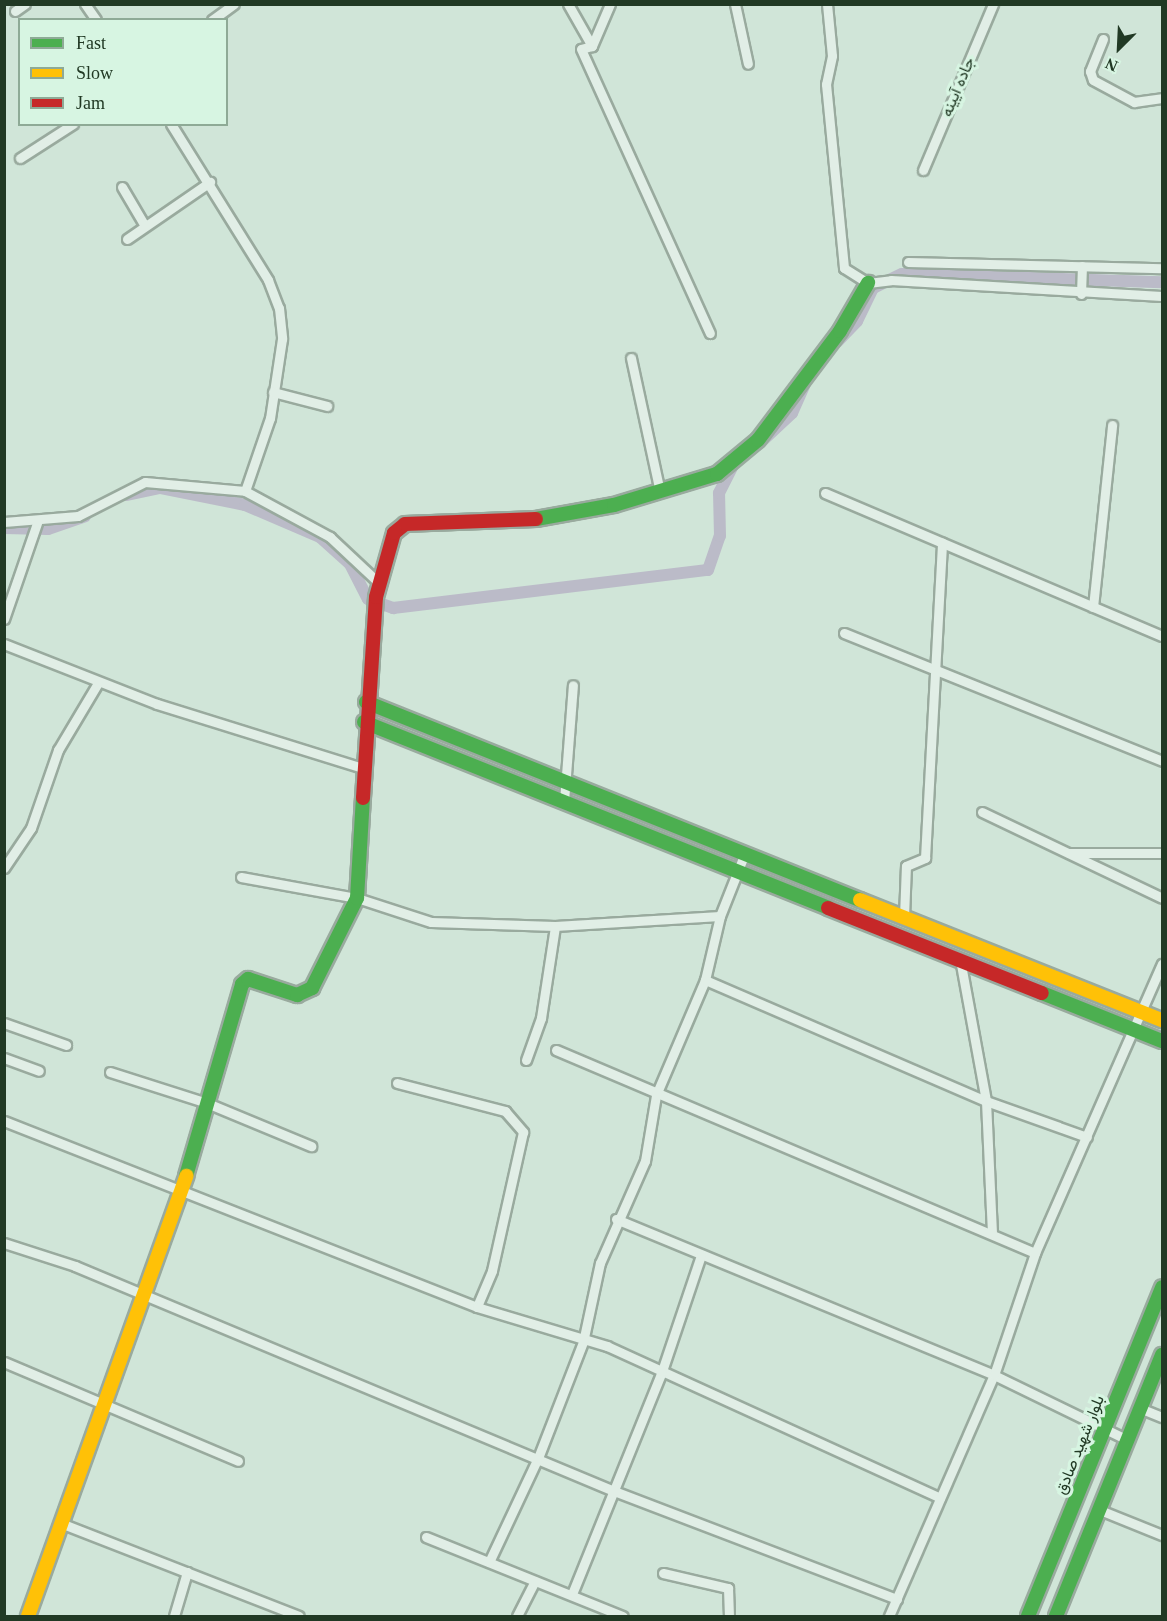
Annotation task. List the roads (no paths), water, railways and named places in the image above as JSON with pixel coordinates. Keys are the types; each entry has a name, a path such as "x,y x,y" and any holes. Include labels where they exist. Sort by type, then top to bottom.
{"street":[{"path":"15,11 25,4"},
{"path":"85,4 95,18"},
{"path":"215,18 234,4"},
{"path":"568,4 592,46"},
{"path":"610,4 592,46 581,50 710,333"},
{"path":"735,4 748,64"},
{"path":"826,4 832,56 826,84 843,226 841,253 844,268 867,283 891,280 1081,294 1162,296"},
{"name":"جاده آیینه","path":"923,170 993,4"},
{"path":"1103,39 1090,71 1093,80 1134,102 1162,98"},
{"path":"21,158 70,126"},
{"path":"172,126 210,182 279,308 282,339 270,418 246,491"},
{"path":"127,239 210,182"},
{"path":"122,187 145,225"},
{"path":"908,262 1162,268"},
{"path":"1081,294 1082,266"},
{"path":"28,1617 107,1406 183,1191 244,980 297,995 312,988 357,898 364,722 379,591 391,538 405,524 530,520 660,492 717,474 758,440 840,331 867,283"},
{"path":"631,358 660,492"},
{"path":"273,392 327,406"},
{"path":"1093,607 1112,425"},
{"path":"4,522 38,523 78,516 145,482 246,491 330,537 379,591"},
{"path":"825,493 942,542 963,555 997,562 1162,636"},
{"path":"4,619 38,523"},
{"path":"904,917 906,866 925,858 932,670 942,542"},
{"path":"844,633 1162,761"},
{"path":"4,644 98,683 362,768"},
{"path":"4,868 31,828 58,750 98,683"},
{"path":"564,801 570,784 573,685"},
{"path":"366,702 1162,1020"},
{"path":"364,722 1162,1041"},
{"path":"982,812 1162,898"},
{"path":"1065,853 1162,853"},
{"path":"489,1562 538,1458 583,1342 616,1219 645,1161 656,1095 705,980 720,916 745,854"},
{"path":"241,877 357,898 431,922 555,926 720,916"},
{"path":"526,1060 541,1018 555,926"},
{"path":"960,959 986,1101 992,1232"},
{"path":"889,1617 994,1375 1035,1253 1162,964"},
{"path":"705,980 986,1101 1087,1137"},
{"path":"4,1023 66,1045"},
{"path":"556,1050 656,1095 992,1232 1035,1253"},
{"path":"4,1058 39,1071"},
{"path":"110,1072 207,1103 310,1146"},
{"path":"397,1083 505,1111 523,1132 492,1271 477,1307"},
{"path":"4,1121 477,1307 583,1342 607,1346 661,1374 802,1432 940,1498"},
{"path":"616,1219 994,1375 1128,1440"},
{"path":"4,1243 145,1295 614,1491 897,1599"},
{"path":"572,1594 661,1374 701,1255"},
{"name":"بلوار شهید صادق","path":"1028,1617 1162,1287"},
{"path":"1056,1617 1162,1355"},
{"path":"4,1362 238,1461"},
{"path":"1142,1409 1162,1417"},
{"path":"1100,1510 1162,1535"},
{"path":"63,1524 299,1617"},
{"path":"426,1537 572,1594 623,1617"},
{"path":"174,1617 187,1572"},
{"path":"663,1573 728,1588 729,1617"},
{"path":"517,1617 535,1581"}],"waterway":[{"path":"837,342 857,321 873,288 902,274 1162,282"},
{"path":"758,445 792,413 805,384"},
{"path":"127,495 161,488 245,505 320,537 350,564 368,599 393,608 708,570 720,536 719,493 733,466"},
{"path":"4,528 48,529 85,516"}]}
